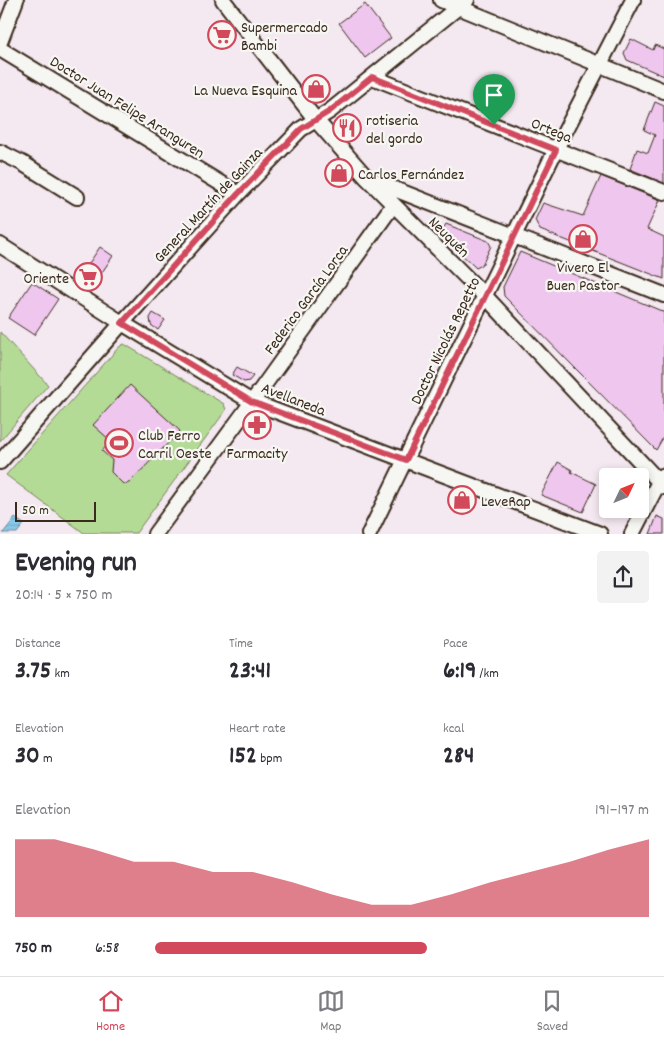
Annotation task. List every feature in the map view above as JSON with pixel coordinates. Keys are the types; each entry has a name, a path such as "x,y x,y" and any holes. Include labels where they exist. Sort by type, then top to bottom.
{"street":[{"path":"0,42 16,0"},
{"path":"442,20 440,0 462,3 599,66 664,91"},
{"name":"Doctor Nicolás Repetto","path":"368,534 406,460 513,236 633,0"},
{"name":"Neuquén","path":"224,1 315,119 367,178 485,296 662,480"},
{"name":"General Martín de Gainza","path":"0,462 238,194 301,129 330,111 462,3"},
{"name":"Doctor Juan Felipe Aranguren","path":"0,49 238,194"},
{"name":"Ortega","path":"372,77 664,192"},
{"path":"0,152 22,163 77,197"},
{"path":"367,178 664,295"},
{"name":"Federico García Lorca","path":"155,534 394,204"},
{"name":"Avellaneda","path":"0,245 122,323 252,402 600,534"},
{"path":"632,534 662,480"}],"green space":[{"path":"0,332 48,385 0,441"},
{"name":"Club Ferro Carril Oeste","path":"124,344 224,404 226,410 136,533 84,533 6,475 119,347"}],"water":[{"path":"15,518 24,524 17,533 3,533"}],"building":[{"path":"365,4 391,38 365,58 339,23"},
{"path":"631,39 653,50 655,45 664,49 664,76 627,60 624,53"},
{"path":"655,102 664,106 664,183 630,169 637,149 648,153 655,135 644,130"},
{"path":"601,176 660,200 647,229 664,237 664,279 540,230 535,220 543,203 583,216"},
{"path":"446,224 488,241 491,246 482,265 476,268 440,234"},
{"path":"100,247 113,256 94,284 81,275"},
{"path":"520,252 664,312 664,436 656,450 504,296 503,287"},
{"path":"32,282 58,299 34,335 8,318"},
{"path":"153,313 165,320 158,330 151,325 150,318"},
{"path":"237,367 253,376 249,381 244,382 232,375"},
{"path":"130,385 180,431 129,483 123,484 111,472 112,460 102,451 111,441 93,425"},
{"path":"558,462 572,470 571,472 596,484 583,512 541,495"},
{"path":"657,516 664,519 664,534 650,534"}],"place":[{"name":"Supermercado Bambi","path":"222,35"},
{"name":"La Nueva Esquina","path":"316,89"},
{"name":"rotiseria del gordo","path":"347,128"},
{"name":"Carlos Fernández","path":"339,173"},
{"name":"Vivero El Buen Pastor","path":"583,239"},
{"name":"Oriente","path":"88,277"},
{"name":"Farmacity","path":"257,425"},
{"name":"Club Ferro Carril Oeste","path":"119,443"},
{"name":"LeveRap","path":"462,500"}],"route":[{"path":"372,77 494,125 556,150 406,460 252,402 122,323 238,194 301,129 330,111 372,77"}]}
